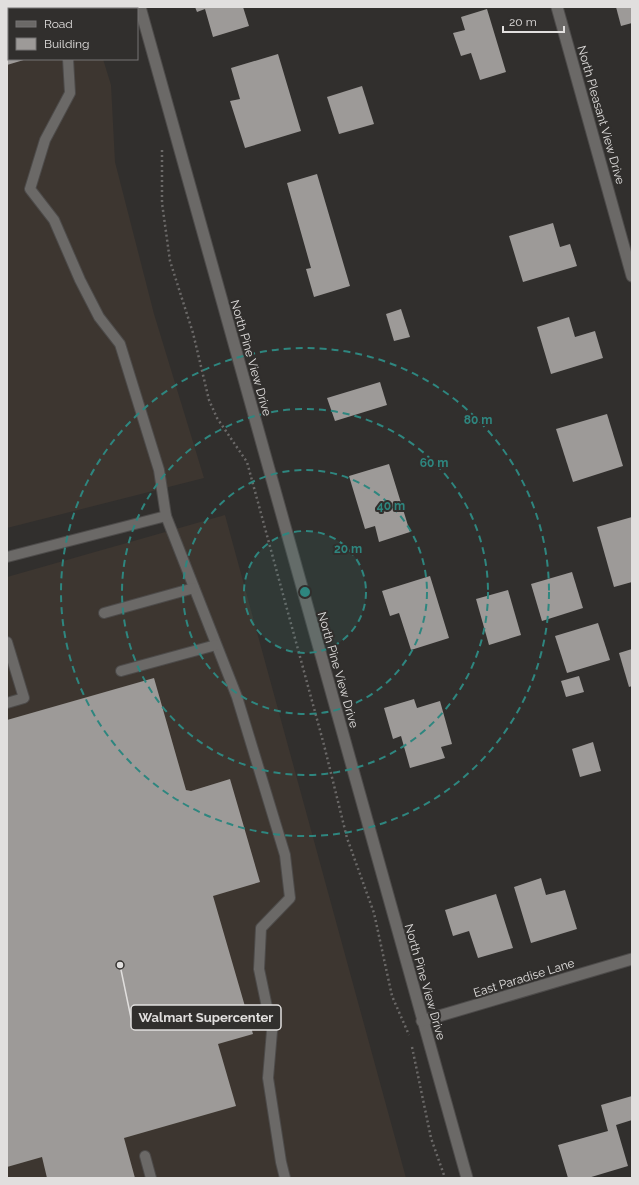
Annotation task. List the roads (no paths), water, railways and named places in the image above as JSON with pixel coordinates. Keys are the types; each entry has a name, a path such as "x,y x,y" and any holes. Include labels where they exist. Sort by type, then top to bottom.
{"street":[{"name":"North Pine View Drive","path":"140,7 467,1178"},
{"name":"North Pleasant View Drive","path":"557,7 632,276"},
{"name":"East Paradise Lane","path":"422,1021 632,959"}],"lane":[{"path":"68,60 70,93 45,140 30,189 54,220 80,280 99,317 120,344 158,470 166,516 237,697 285,855 290,898 261,928 259,969 272,1031 268,1078 280,1162 285,1178"},
{"path":"7,557 166,516"},
{"path":"104,613 194,588"},
{"path":"7,642 24,698 7,703"},
{"path":"121,671 216,645"},
{"path":"145,1156 151,1178"}],"place":[{"name":"Walmart Supercenter","path":"120,965"}]}
